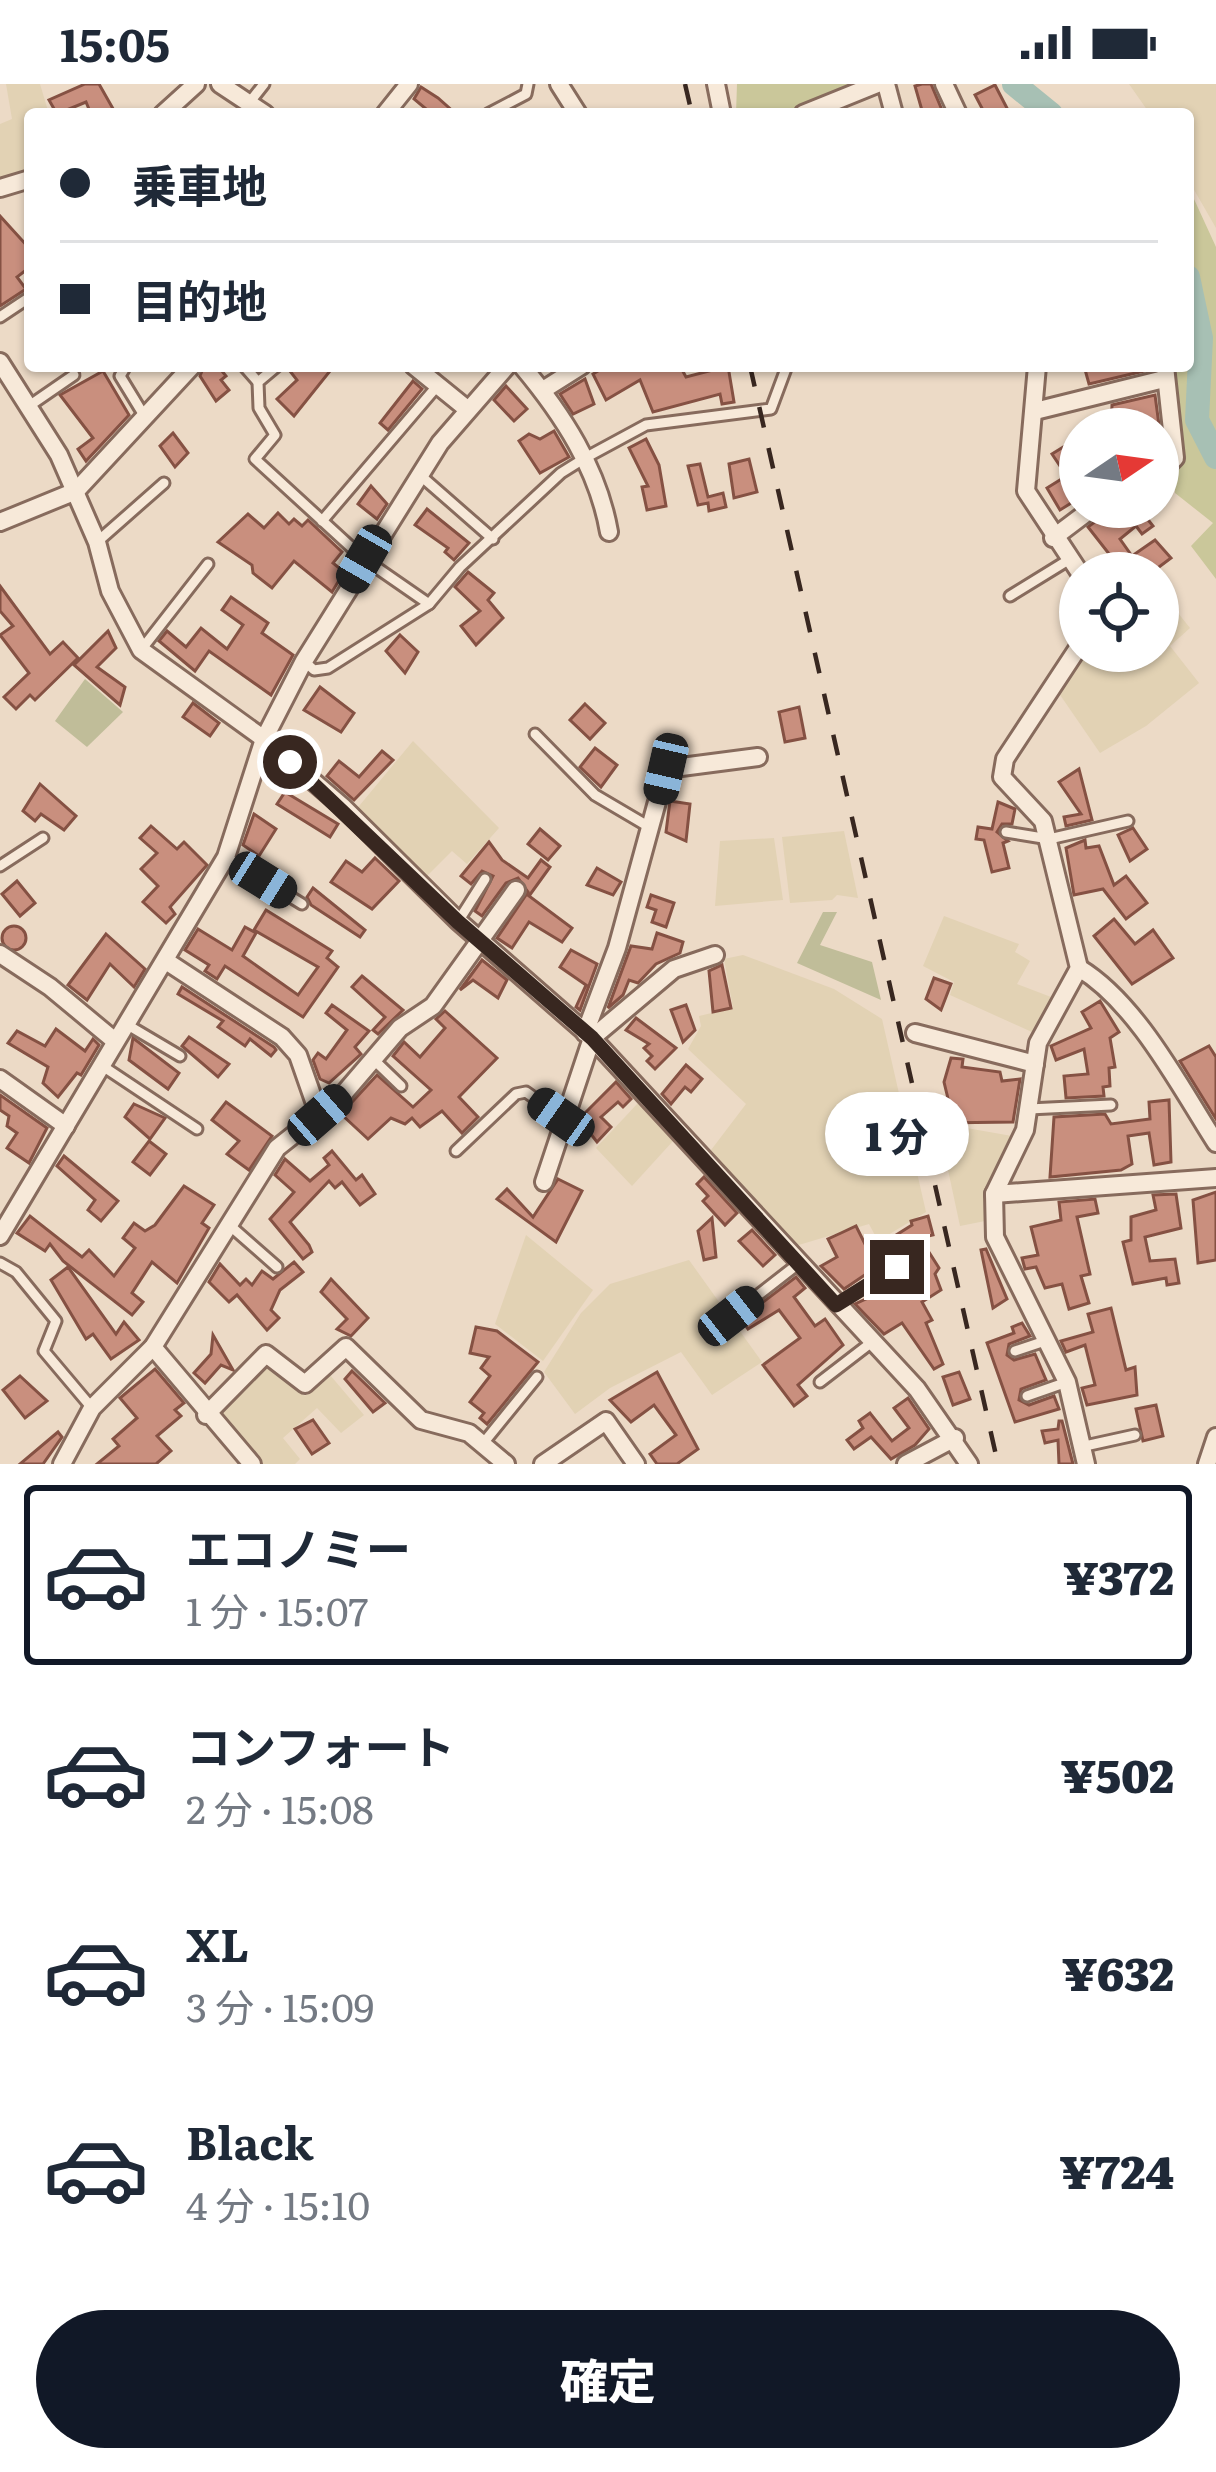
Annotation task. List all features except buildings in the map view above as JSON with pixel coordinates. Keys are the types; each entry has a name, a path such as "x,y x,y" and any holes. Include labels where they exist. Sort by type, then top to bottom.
{"street":[{"path":"170,108 196,84"},
{"path":"220,84 256,108"},
{"path":"390,108 409,84"},
{"path":"818,108 877,84"},
{"path":"0,362 76,491 110,591 141,650 265,740 342,806 458,922 589,1035 872,1342 955,1438 969,1464"},
{"path":"0,522 76,491 186,372"},
{"path":"422,372 467,410"},
{"path":"0,1236 226,857 265,740 304,662 364,559 467,410 502,372"},
{"path":"527,372 585,458 602,492 609,532"},
{"path":"543,390 571,372"},
{"path":"1037,372 1024,468 1026,490 1064,552"},
{"path":"1035,411 1164,373 1169,408"},
{"path":"1053,538 1066,528"},
{"path":"1062,672 1004,759 1002,777 1043,820 1079,968 1110,991 1137,1022 1210,1122 1216,1144"},
{"path":"544,1182 653,829 666,769 758,757"},
{"path":"62,1464 92,1408 152,1347 277,1148 320,1115 372,1058 433,1006 516,890"},
{"path":"0,955 63,996 116,1041"},
{"path":"589,1035 674,970 715,955"},
{"path":"166,961 282,1037 298,1055 320,1115"},
{"path":"1079,968 1043,1030 1029,1109 994,1194 995,1238 1067,1382 1086,1455"},
{"path":"915,1033 1034,1064"},
{"path":"0,1079 66,1126"},
{"path":"994,1194 1216,1178"},
{"path":"152,1347 252,1464"},
{"path":"206,1414 266,1354 305,1384 346,1347 421,1420 485,1442 506,1464"},
{"path":"543,1464 606,1421 636,1464"},
{"path":"1207,1464 1216,1437"},
{"path":"906,1464 955,1438"}],"lane":[{"path":"499,108 526,94 528,84"},
{"path":"122,372 120,376 145,417"},
{"path":"249,372 258,382 259,408 275,435 255,459 364,559 429,604"},
{"path":"258,382 270,372"},
{"path":"304,662 314,670 328,668 429,604 460,567 561,473 585,458 646,425 771,410 785,372"},
{"path":"29,406 74,375"},
{"path":"322,521 438,385"},
{"path":"421,476 493,539"},
{"path":"97,542 164,483"},
{"path":"141,650 208,564"},
{"path":"1010,596 1059,573"},
{"path":"535,734 595,795 653,829"},
{"path":"1006,832 1049,839 1128,821"},
{"path":"0,866 43,838"},
{"path":"226,857 302,904"},
{"path":"458,922 485,879"},
{"path":"126,1024 180,1056"},
{"path":"372,1058 401,1086"},
{"path":"101,1065 197,1129"},
{"path":"456,1151 516,1094 526,1092 561,1117"},
{"path":"1029,1109 1111,1105"},
{"path":"227,1223 277,1267"},
{"path":"0,1263 16,1272 56,1321 44,1352 92,1408"},
{"path":"731,1316 798,1264"},
{"path":"836,1305 897,1267"},
{"path":"1015,1351 1048,1340"},
{"path":"820,1382 872,1342"},
{"path":"485,1442 537,1377"},
{"path":"1027,1396 1067,1382"},
{"path":"1086,1455 1135,1435"}],"shaded area":[{"path":"6,84 40,84 47,108 24,108 24,176 0,184 0,124 12,119"},
{"path":"737,84 867,84 804,108 736,108"},
{"path":"1129,84 1216,84 1216,228 1194,190 1194,108 1146,108"},
{"path":"1194,199 1216,247 1216,579 1191,546 1213,523 1179,496 1179,408 1171,408 1171,372 1194,372"},
{"path":"1179,614 1190,628 1179,638"},
{"path":"1179,657 1199,683 1146,726 1100,753 1056,689 1072,672 1179,672"},
{"path":"85,679 123,712 87,747 55,721"},
{"path":"413,741 499,828 467,864 452,851 425,878 355,811"},
{"path":"844,831 858,898 837,895 832,900 790,903 782,837"},
{"path":"774,838 783,900 715,906 720,841"},
{"path":"823,912 837,912 820,945 872,962 881,1000 797,963"},
{"path":"944,916 1019,944 1015,952 1030,961 1017,984 1051,997 1034,1033 950,995 954,982 923,966"},
{"path":"743,955 834,989 882,1019 926,1212 878,1241 869,1224 792,1247 708,1154 746,1104 688,1049 701,1026 699,1016 733,1008 724,959"},
{"path":"638,1103 673,1141 632,1186 596,1148"},
{"path":"938,1123 1012,1136 986,1197 985,1221 960,1226"},
{"path":"526,1235 593,1290 543,1361 495,1324"},
{"path":"689,1260 762,1362 712,1395 681,1352 610,1388 575,1414 544,1372 581,1313 610,1284"},
{"path":"269,1364 305,1396 330,1375 364,1415 341,1433 317,1408 283,1438 300,1459 295,1464 262,1464 218,1412"}],"waterway":[{"path":"1014,84 1044,108"},
{"path":"1194,305 1201,338 1197,420 1216,457"}],"railway":[{"path":"685,84 691,108"},
{"path":"751,372 998,1464"}],"route":[{"path":"290,762 342,806 458,922 592,1038 836,1305 897,1267"}]}
